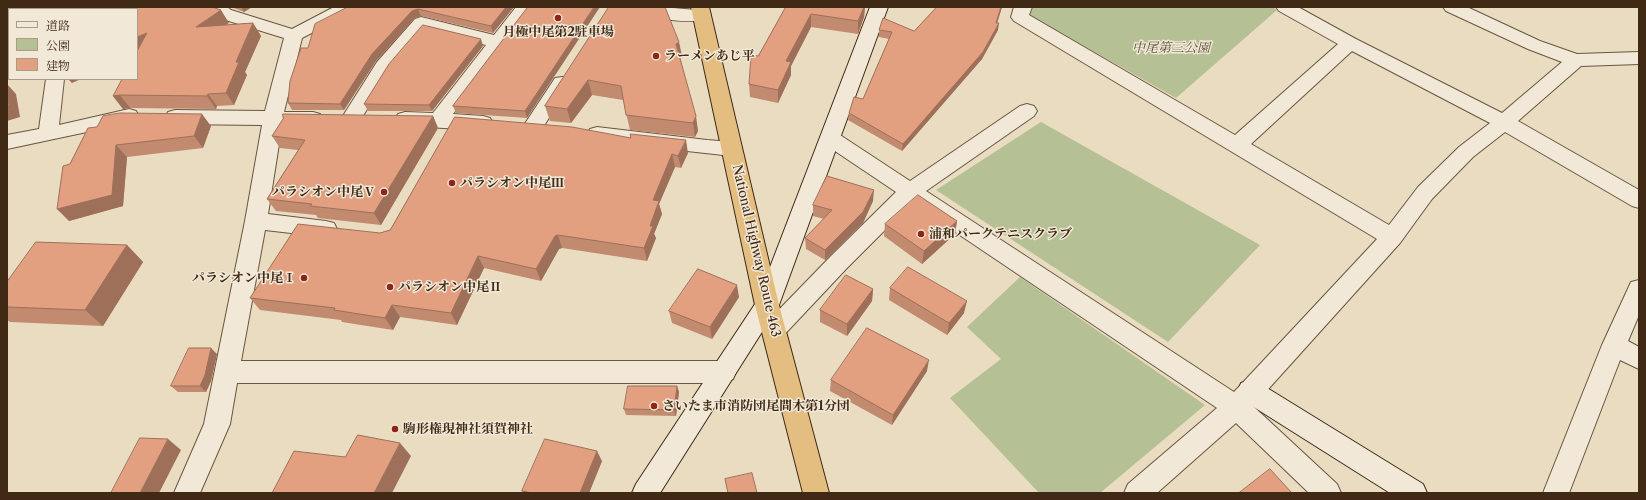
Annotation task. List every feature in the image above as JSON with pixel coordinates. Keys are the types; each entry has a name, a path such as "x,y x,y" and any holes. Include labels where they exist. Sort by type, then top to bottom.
{"highway":[{"name":"National Highway Route 463","path":"701,11 767,305 816,493"}],"street":[{"path":"216,7 225,14 294,34 348,7"},
{"path":"442,141 446,120 498,42 525,7"},
{"path":"629,7 676,15 701,11"},
{"path":"645,493 767,305 879,7"},
{"path":"1023,7 1020,17 1236,146 1392,236"},
{"path":"1285,7 1350,43 1504,122 1639,200"},
{"path":"1452,7 1534,45 1576,60 1639,58"},
{"path":"338,119 421,23 498,42"},
{"path":"188,493 217,424 256,221 273,118 294,34"},
{"path":"1236,146 1350,43"},
{"path":"1137,493 1243,399 1392,236 1430,188 1466,152 1504,122 1576,60"},
{"path":"517,126 572,67"},
{"path":"48,134 55,80"},
{"path":"774,330 839,262 911,191 1028,111"},
{"path":"7,142 130,116 446,120 556,130"},
{"path":"579,132 732,149"},
{"path":"830,138 911,191 1243,399 1414,493"},
{"path":"256,221 342,231"},
{"path":"1556,493 1614,346 1639,289"},
{"path":"1614,346 1639,359"},
{"path":"227,372 724,372"},
{"path":"1243,399 1328,493"}],"green space":[{"name":"中尾第三公園","path":"1028,7 1272,7 1277,10 1176,98 1031,16 1026,10"},
{"path":"1041,122 1260,245 1168,342 936,190"},
{"path":"1020,277 1205,405 1100,493 1039,493 950,398 1001,359 967,327"}],"building":[{"path":"212,7 221,10 196,27 253,23 236,62 239,62 226,93 208,94 207,96 113,96 121,80 138,80 138,49 147,33 138,37 138,8 126,8"},
{"path":"348,7 506,7 491,26 418,9 412,11 372,54 340,104 288,103 290,81 301,48 308,48 315,24"},
{"path":"528,7 594,7 525,111 453,106"},
{"path":"609,7 665,7 679,42 676,44 696,116 693,123 626,115 621,86 588,80 567,109 545,106"},
{"path":"786,7 864,7 858,21 811,14 786,61 791,62 778,90 749,84 751,55 758,56"},
{"path":"937,7 1001,7 996,23 999,23 983,52 903,144 849,113 854,97 863,99 892,32 879,30 883,18 914,31"},
{"path":"423,25 481,39 429,105 364,104 389,64"},
{"path":"7,94 9,105 7,106"},
{"path":"120,113 202,114 194,136 116,145 112,195 57,209 63,166 70,164 88,128 97,127 103,116"},
{"path":"283,114 433,116 374,213 310,206 312,204 267,199 305,140 272,136 283,119"},
{"path":"455,117 572,127 631,138 630,134 686,140 678,156 672,154 653,200 659,201 650,226 653,226 644,248 558,235 555,236 536,269 478,256 451,313 392,305 385,318 334,310 335,308 250,298 298,224 380,233 390,230"},
{"path":"827,176 874,190 863,212 825,250 805,238 832,210 813,205"},
{"path":"918,195 957,221 924,251 885,224"},
{"path":"36,242 127,245 85,310 7,307 7,282"},
{"path":"908,267 967,301 949,323 890,288"},
{"path":"698,269 737,285 710,327 669,311"},
{"path":"846,275 873,289 847,324 820,310"},
{"path":"867,328 929,360 893,415 831,380"},
{"path":"189,348 211,348 205,375 200,386 171,386"},
{"path":"628,386 677,386 674,410 624,409"},
{"path":"358,435 400,443 374,493 272,493 294,451 345,457"},
{"path":"140,438 168,439 140,493 111,493"},
{"path":"545,439 597,451 580,493 532,493 522,491"},
{"path":"1270,469 1292,493 1239,493"},
{"path":"752,473 757,493 728,493 725,479"}],"place":[{"name":"月極中尾第2駐車場","path":"558,18"},
{"name":"ラーメンあじ平","path":"656,56"},
{"name":"パラシオン中尾Ⅲ","path":"452,183"},
{"name":"パラシオン中尾Ⅴ","path":"384,192"},
{"name":"浦和パークテニスクラブ","path":"921,234"},
{"name":"パラシオン中尾Ⅰ","path":"304,278"},
{"name":"パラシオン中尾Ⅱ","path":"390,287"},
{"name":"さいたま市消防団尾間木第1分団","path":"654,406"},
{"name":"駒形権現神社須賀神社","path":"395,429"}]}
